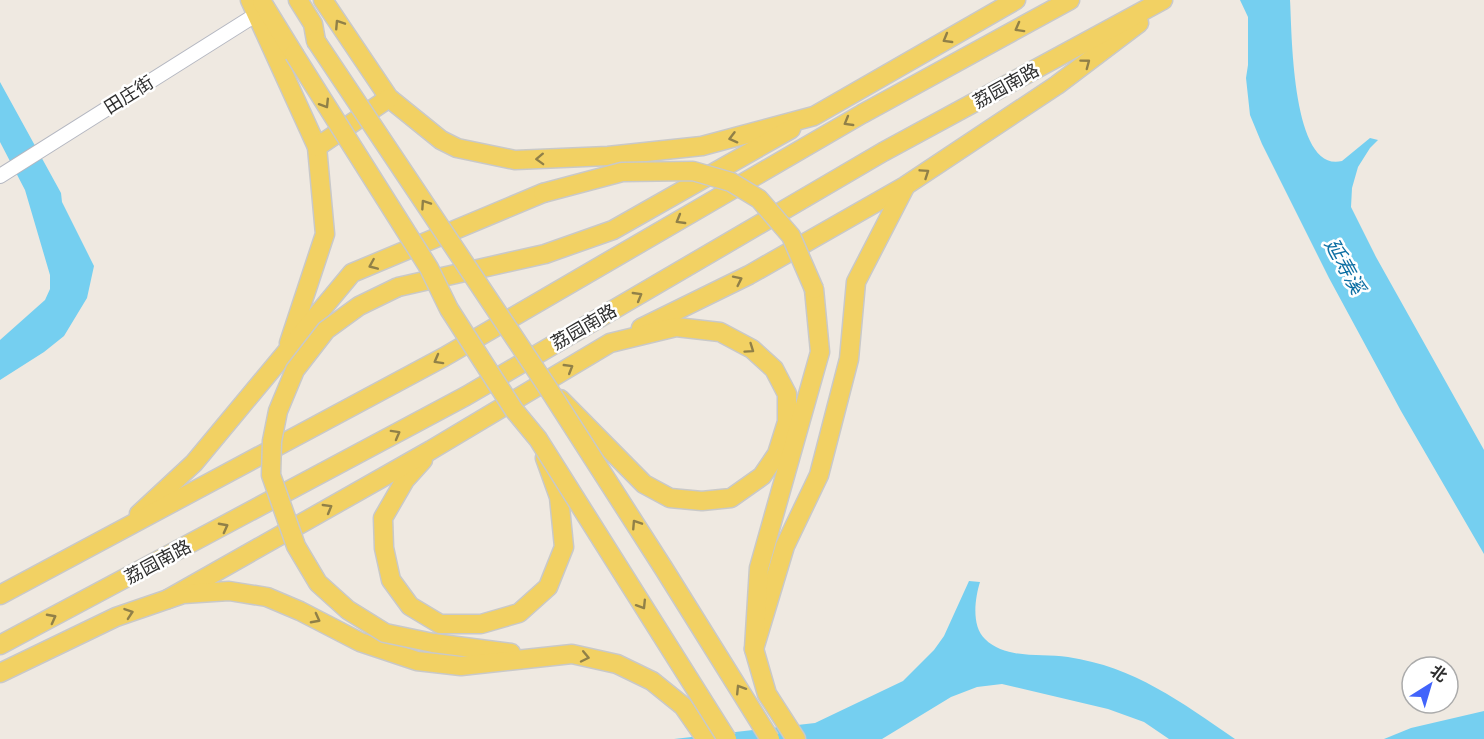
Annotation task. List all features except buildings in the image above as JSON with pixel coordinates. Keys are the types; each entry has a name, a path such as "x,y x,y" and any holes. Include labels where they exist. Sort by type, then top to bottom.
{"main road":[{"path":"298,0 313,24 316,41 546,385 770,739"},
{"path":"323,0 389,98 441,140 457,147 515,160 608,156 702,146 814,116"},
{"path":"540,657 433,643 385,633 348,610 318,583 296,546 271,475 272,441 278,411 295,370 326,330 359,306 399,287 545,254 613,230 1016,0"},
{"path":"0,595 444,357 862,114 1070,0"},
{"name":"荔园南路","path":"0,645 466,396 884,152 1163,0"},
{"path":"168,599 431,450 610,343 749,275 905,186 1057,85 1170,0"},
{"path":"256,5 317,147 325,234 286,352"},
{"path":"256,5 294,54 429,268 449,309 514,410 538,439 727,739"},
{"path":"317,147 389,98"},
{"path":"118,533 194,463 352,273 543,193 622,172 693,171 730,182 759,199 791,236 814,289 820,352 759,568 754,648 767,694 796,739"},
{"path":"754,648 785,546 819,475 849,359 856,282 905,186"},
{"path":"546,385 644,484 670,498 702,501 731,498 762,476 777,454 787,422 787,394 774,369 752,349 720,332 676,327 610,343"},
{"path":"431,450 405,480 383,518 384,548 391,580 410,606 440,624 481,624 519,613 548,587 564,547 560,497 538,439"},
{"path":"0,673 116,617 183,594 229,591 267,597 360,642 417,661 461,666 572,654 617,663 652,681 683,706 704,736"}],"street":[{"name":"田庄街","path":"0,176 64,136 256,5"}],"water":[{"name":"延寿溪","path":"1240,0 1290,0 1298,97 1304,124 1313,146 1325,159 1342,161 1370,138 1378,140 1358,167 1352,188 1351,207 1376,257 1484,450 1484,554 1401,411 1329,278 1262,144 1250,115 1246,78 1248,17"},
{"path":"0,82 61,193 62,202 94,266 87,298 64,336 44,352 0,380 0,340 45,300 50,289 50,275 25,190 0,142"},
{"path":"969,581 980,582 976,619 981,633 993,646 1013,653 1068,657 1115,669 1176,699 1235,739 1169,739 1144,722 1108,709 1002,684 977,687 951,697 882,739 674,739 815,723 903,681 934,650 944,636"},
{"path":"1484,711 1484,739 1384,739 1411,728"}]}
